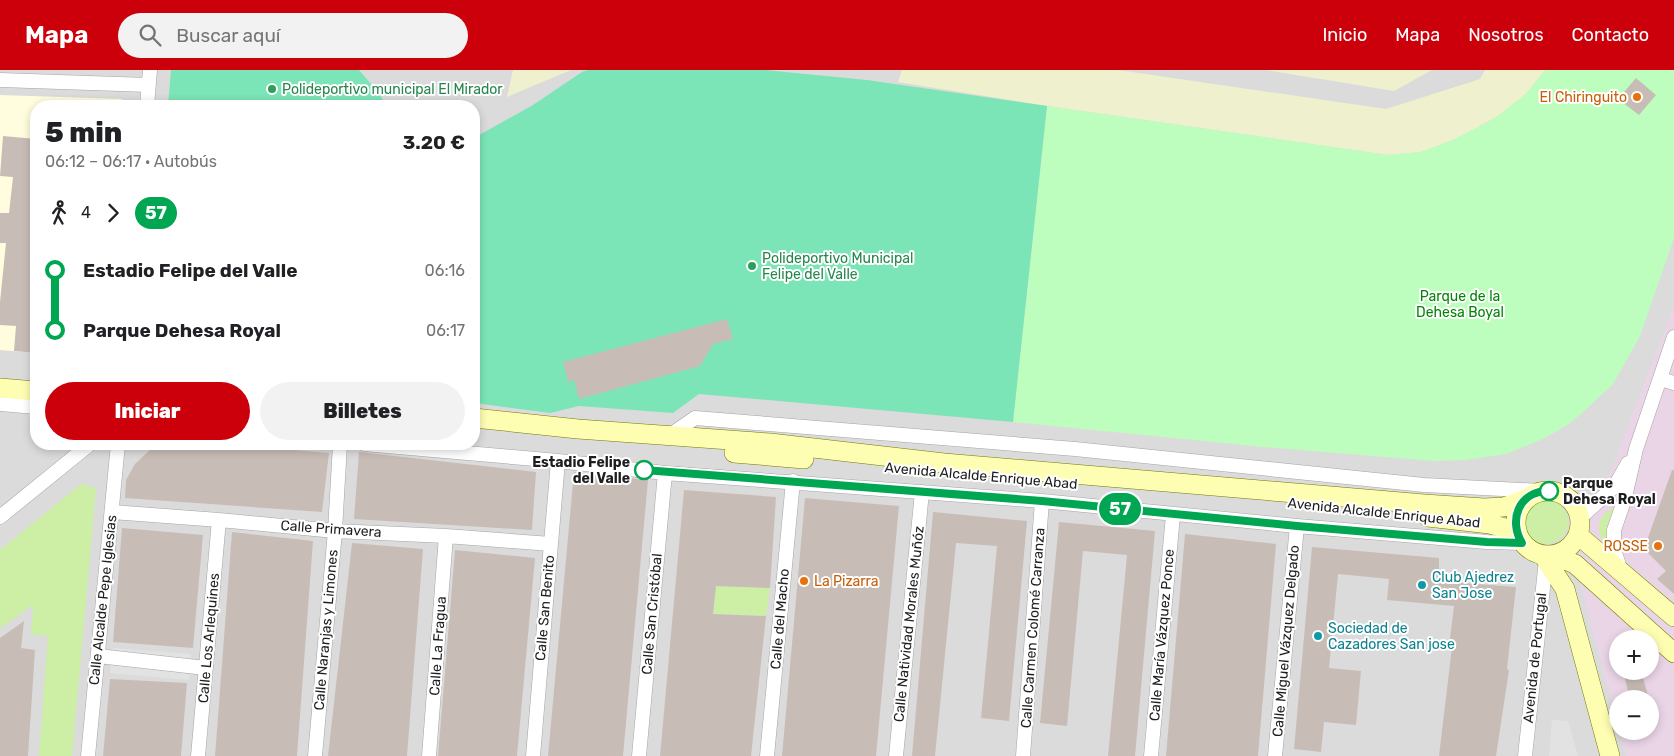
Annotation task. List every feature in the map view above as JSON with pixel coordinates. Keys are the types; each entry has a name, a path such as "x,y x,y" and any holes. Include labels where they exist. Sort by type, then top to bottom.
{"main road":[{"path":"0,376 30,378"},
{"path":"0,388 30,390"},
{"name":"Avenida Alcalde Enrique Abad","path":"480,419 578,429 770,443 954,463 1424,504 1484,508 1504,507 1524,500"},
{"name":"Avenida Alcalde Enrique Abad","path":"480,430 1143,492 1401,513 1488,523 1519,537"},
{"path":"1548,557 1564,551 1572,544 1579,527 1577,509 1571,500 1563,494 1553,491 1542,491 1524,500 1516,517 1519,537 1528,549 1548,557 1575,564 1674,653"},
{"path":"1579,527 1621,571 1674,617"},
{"path":"1548,557 1565,588 1610,756"}],"street":[{"path":"148,100 150,70"},
{"path":"0,80 149,86"},
{"path":"1579,527 1616,486 1636,450 1667,381 1674,337"},
{"path":"0,404 30,406"},
{"path":"669,436 695,418 1075,448 1424,485 1542,491"},
{"path":"0,517 83,450"},
{"name":"Calle Alcalde Pepe Iglesias","path":"88,756 117,450"},
{"name":"Calle Naranjas y Limones","path":"315,756 335,531 340,450"},
{"path":"432,450 665,472 1042,501 1173,515 1487,542 1519,537"},
{"path":"1621,571 1614,550 1614,530 1624,501 1636,450"},
{"name":"Calle San Benito","path":"533,756 558,461"},
{"name":"Calle San Cristóbal","path":"640,756 665,472"},
{"name":"Calle del Macho","path":"767,756 793,481"},
{"name":"Calle Natividad Morales Muñóz","path":"896,756 922,492"},
{"name":"Calle Carmen Colomé Carranza","path":"1023,756 1042,501"},
{"name":"Calle Primavera","path":"112,512 335,531 446,536 550,544"},
{"name":"Calle María Vázquez Ponce","path":"1151,756 1173,515"},
{"name":"Calle Los Arlequines","path":"198,756 219,520"},
{"name":"Calle Miguel Vázquez Delgado","path":"1275,756 1297,526"},
{"name":"Calle La Fragua","path":"429,756 446,536"},
{"name":"Avenida de Portugal","path":"1525,756 1548,557"},
{"path":"98,656 206,668"}],"shaded area":[{"path":"0,70 1674,70 1674,756 0,756"},
{"path":"0,95 122,99 30,100 30,352 0,350"},
{"path":"1674,306 1674,756 1626,756 1622,740 1659,740 1659,690 1609,690 1609,692 1575,564"},
{"path":"113,648 191,654 189,680 110,673"},
{"path":"1552,720 1568,721 1578,756 1549,756"}],"green space":[{"name":"Polideportivo municipal El Mirador","path":"171,70 359,70 383,100 168,100"},
{"path":"513,70 571,70 507,97"},
{"name":"Polideportivo Municipal Felipe del Valle","path":"587,70 765,70 867,80 1047,106 1013,422 699,394 673,413 579,406 550,413 480,404 480,135 533,105"},
{"path":"902,70 1118,70 1386,109 1480,79 1485,70 1545,70 1526,94 1495,118 1453,140 1421,152 1388,155 1047,106 898,82"},
{"path":"1266,70 1432,70 1394,91"},
{"name":"Parque de la Dehesa Boyal","path":"1545,70 1674,70 1674,238 1640,336 1613,384 1567,425 1545,438 1506,454 1465,460 1435,461 1264,447 1013,422 1047,106 1388,155 1421,152 1453,140 1495,118 1526,94"},
{"path":"81,484 96,488 72,756 39,756 48,636 31,634 33,605 0,628 0,550"},
{"path":"1550,500 1562,506 1567,513 1567,531 1562,538 1555,543 1542,544 1534,541 1527,534 1524,518 1527,510 1534,503"},
{"path":"1617,506 1609,530 1607,546 1600,534 1600,523 1605,513"},
{"path":"716,586 770,588 766,616 713,614"}],"building":[{"name":"El Chiringuito","path":"1636,78 1656,95 1639,115 1618,99"},
{"path":"3,136 30,138 30,352 14,351 16,326 0,325 0,302 6,243 0,243 0,213 9,213 13,177 0,176"},
{"path":"727,319 733,339 713,344 700,366 579,399 574,380 568,382 563,362"},
{"path":"150,450 294,450 329,453 322,512 125,498 126,480 135,464"},
{"path":"359,452 536,472 532,530 354,519"},
{"path":"1672,470 1674,470 1674,594 1657,579 1666,571 1644,549"},
{"path":"574,472 648,480 623,756 548,756"},
{"path":"684,490 776,497 770,588 716,586 713,614 766,616 751,756 660,756"},
{"path":"805,498 899,506 876,756 782,756"},
{"path":"933,512 1027,521 1009,721 981,718 997,546 956,543 935,756 912,756"},
{"path":"1059,522 1155,531 1135,756 1108,756 1127,555 1083,551 1067,726 1040,723"},
{"path":"122,528 203,535 193,648 113,642"},
{"path":"232,532 313,541 297,756 215,756"},
{"path":"1185,534 1276,544 1258,756 1166,756"},
{"path":"352,543 423,549 407,756 328,756"},
{"path":"1312,547 1439,558 1439,581 1516,587 1507,669 1509,670 1496,756 1439,756 1452,647 1449,646 1454,606 1387,600 1389,579 1338,574 1329,668 1361,671 1356,725 1324,722 1321,752 1294,749"},
{"path":"455,550 535,558 517,756 438,756"},
{"path":"24,621 21,648 35,650 28,756 0,756 0,638"},
{"path":"110,679 187,683 181,756 103,756"},
{"path":"1625,680 1644,680 1646,690 1628,690"}],"bus line":[{"name":"57","path":"644,470 1042,501 1297,526 1487,542 1522,543 1517,536 1515,526 1519,508 1524,500 1533,494 1549,491"}],"place":[{"name":"Polideportivo municipal El Mirador","path":"272,89"},
{"name":"El Chiringuito","path":"1637,97"},
{"name":"Polideportivo Municipal Felipe del Valle","path":"752,266"},
{"name":"Estadio Felipe del Valle","path":"644,470"},
{"name":"Parque Dehesa Royal","path":"1549,491"},
{"name":"ROSSE","path":"1658,546"},
{"name":"La Pizarra","path":"804,581"},
{"name":"Club Ajedrez San Jose","path":"1422,585"},
{"name":"Sociedad de Cazadores San jose","path":"1318,636"}]}
